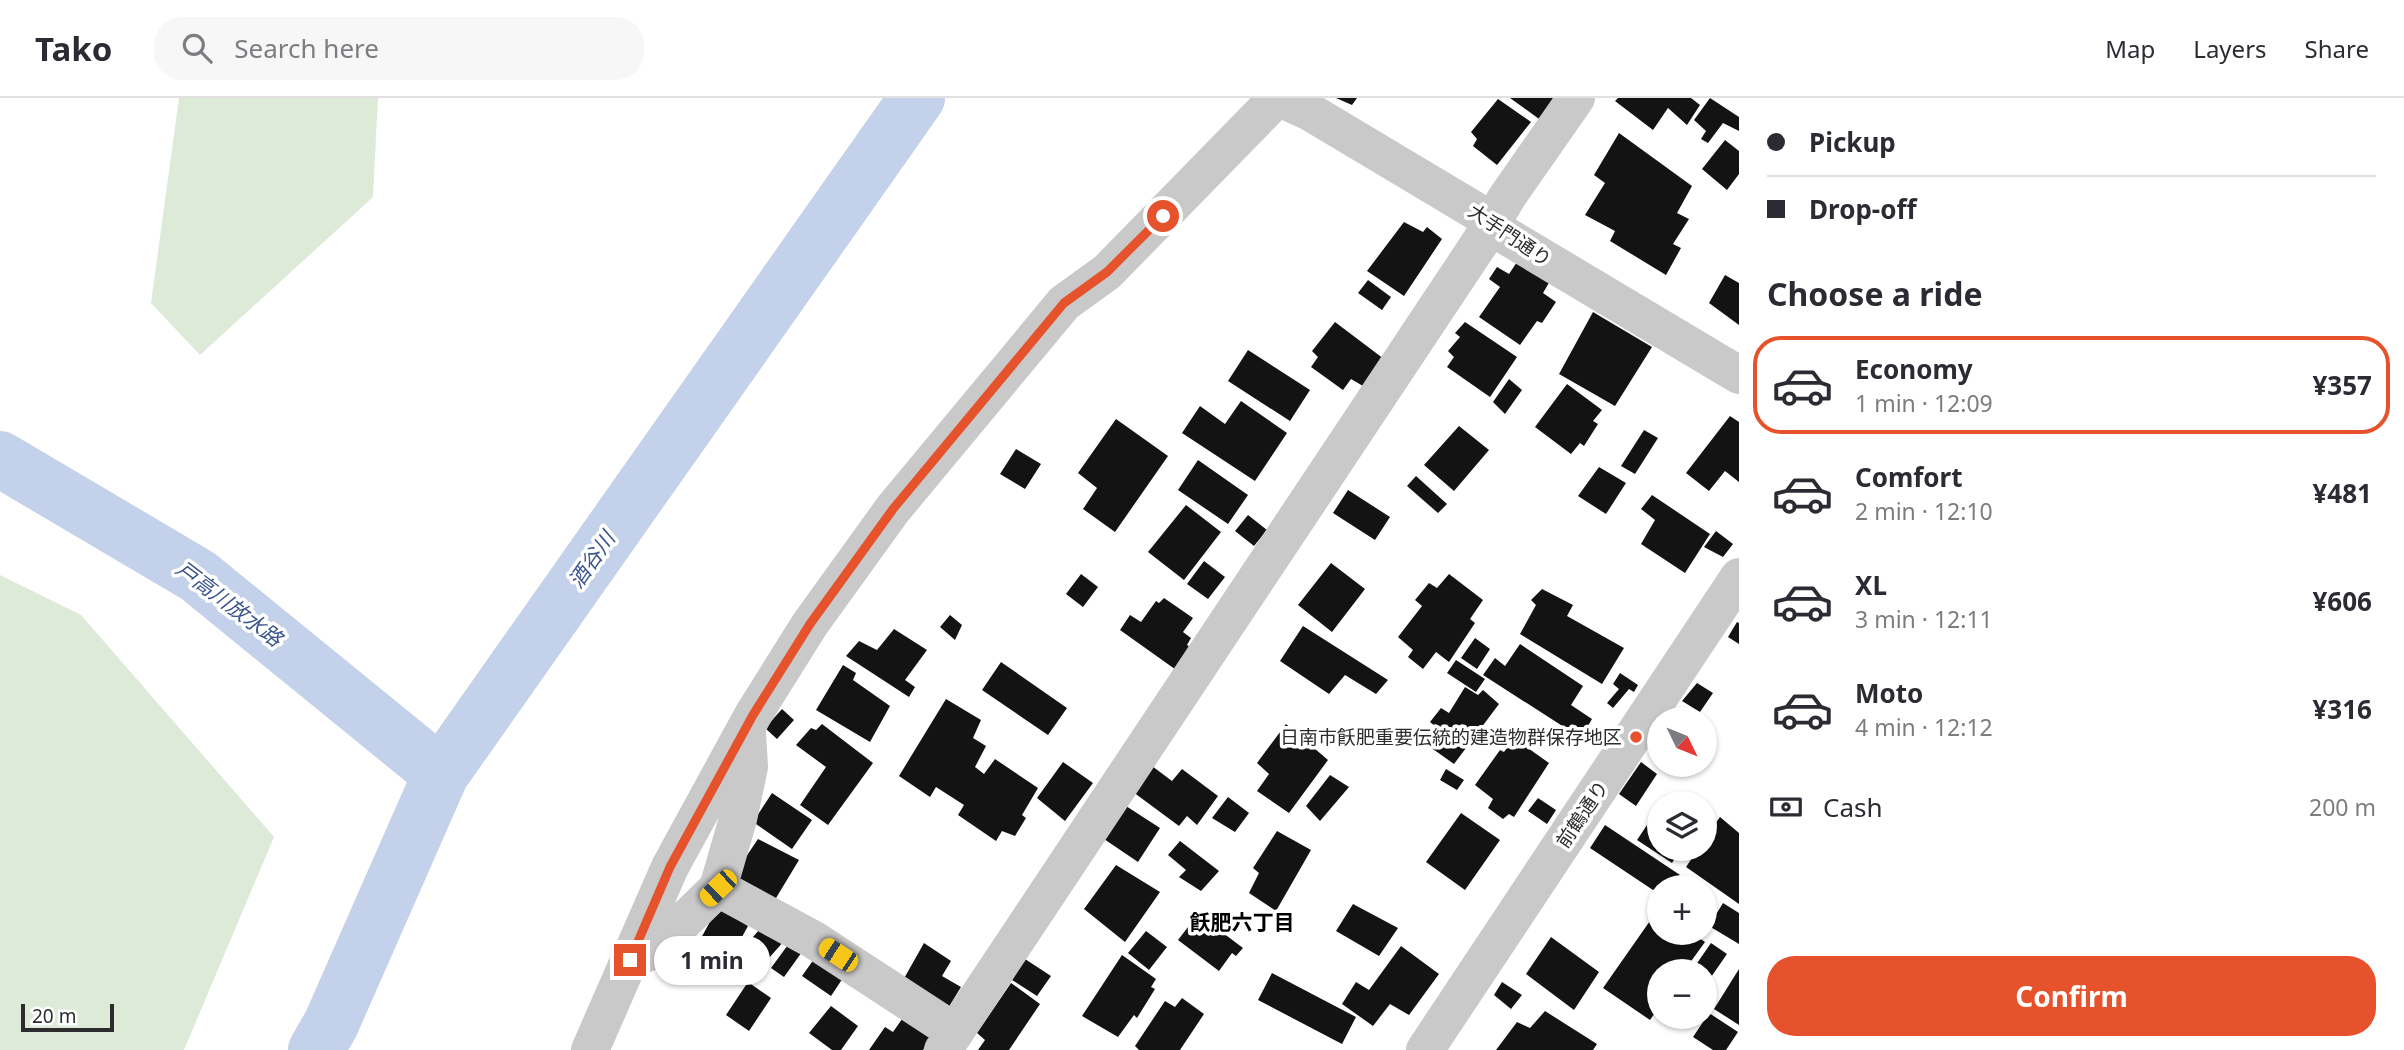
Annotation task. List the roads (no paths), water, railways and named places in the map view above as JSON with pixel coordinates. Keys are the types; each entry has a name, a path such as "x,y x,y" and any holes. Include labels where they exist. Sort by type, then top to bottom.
{"street":[{"name":"大手門通り","path":"1279,98 1333,126 1479,213 1503,234 1739,375"},
{"path":"590,1050 670,867 746,728 810,624 893,509 1064,303 1107,272 1279,98"},
{"path":"718,888 814,940 949,1041 1507,197 1576,98"},
{"name":"前鶴通り","path":"1425,1050 1739,577"},
{"path":"630,960 654,950 718,888 738,819 749,767 746,728"}],"waterway":[{"name":"酒谷川","path":"316,1050 331,1024 441,774 917,98"},
{"name":"戸高川放水路","path":"0,459 198,576 441,774"}],"place":[{"name":"日南市飫肥重要伝統的建造物群保存地区","path":"1636,737"}],"district":[{"name":"飫肥六丁目","path":"1242,923"}]}
